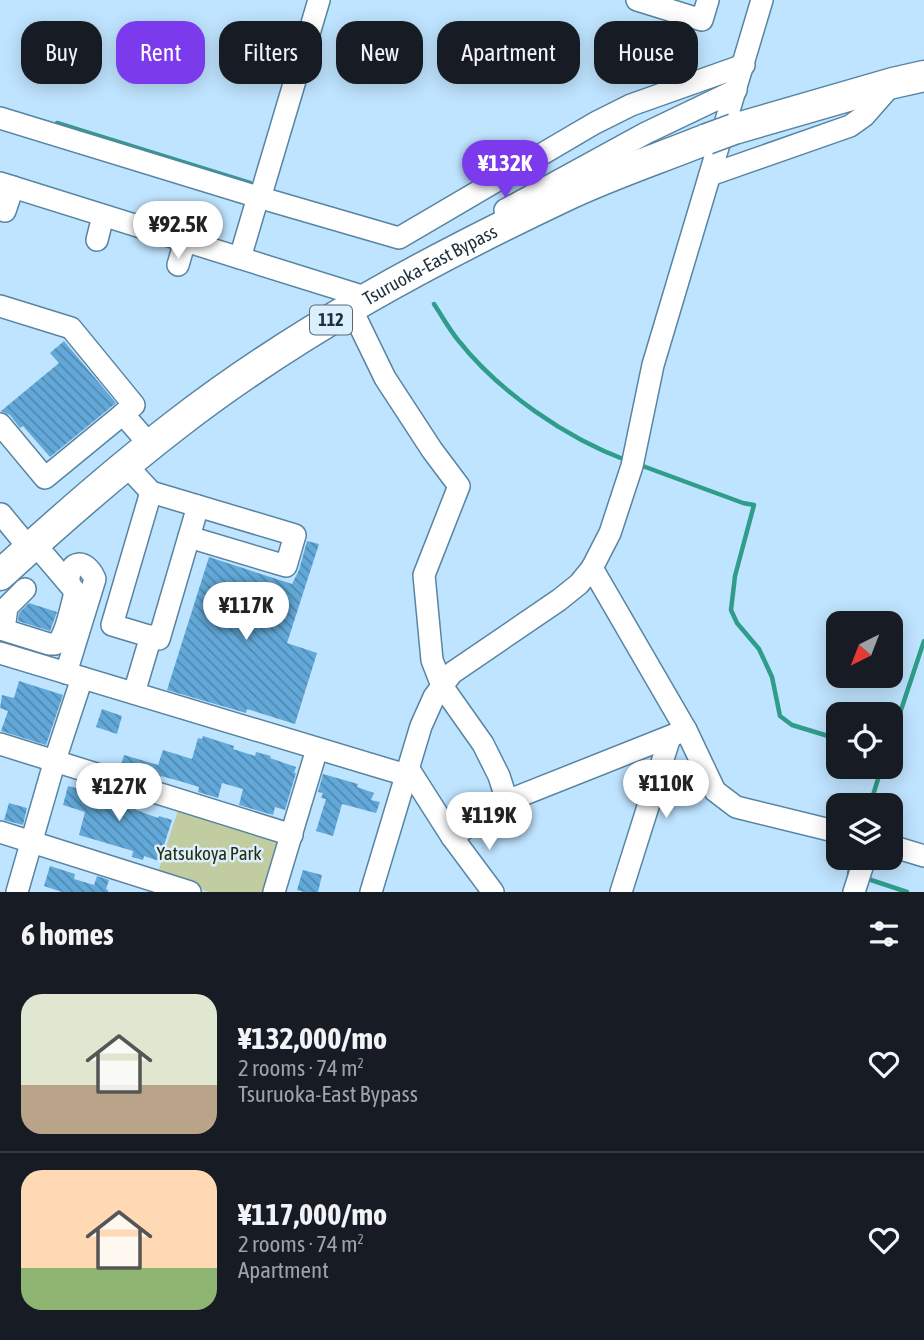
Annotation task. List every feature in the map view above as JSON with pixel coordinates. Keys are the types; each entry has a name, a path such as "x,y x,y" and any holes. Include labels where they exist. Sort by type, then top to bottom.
{"highway":[{"name":"Tsuruoka-East Bypass","path":"13,588 32,546 93,491 179,422 290,345 426,265 567,195 721,134 924,76"}],"street":[{"path":"240,258 319,0"},
{"path":"637,0 702,20 708,0"},
{"path":"371,892 428,709 442,687 452,673 579,584 592,568 610,533 632,466 653,365 762,0"},
{"path":"0,118 399,238 595,123 631,105 744,65"},
{"path":"710,175 850,126 864,116 893,83"},
{"path":"426,265 459,235 646,133 736,90"},
{"path":"5,211 6,185 240,258 359,303 385,378 459,486 424,576 432,660 442,687 482,744 499,776 508,801"},
{"path":"97,240 103,216"},
{"path":"178,265 185,241"},
{"path":"0,306 71,328 134,405 45,478 0,424"},
{"path":"123,414 150,445"},
{"path":"126,465 151,492 295,535 286,566 189,537"},
{"path":"151,492 112,625 159,639 198,506"},
{"path":"0,582 13,588 4,630 49,644 59,642 74,590 1,514"},
{"path":"17,892 55,760 94,579 88,567 75,564 71,567 69,583"},
{"path":"592,568 678,733 715,791 736,807 826,829"},
{"path":"134,694 151,636"},
{"path":"0,653 317,749 407,772 493,892"},
{"path":"452,837 508,801 678,733"},
{"path":"621,892 678,733"},
{"path":"0,744 292,835"},
{"path":"274,892 317,749"},
{"path":"0,832 190,892"},
{"path":"903,850 924,856"},
{"path":"854,892 861,870"}],"green space":[{"name":"Yatsukoya Park","path":"180,804 275,834 283,845 268,892 209,892 157,875"}],"building":[{"path":"64,341 116,403 50,457 23,426 20,428 10,415 1,411 59,363 50,353"},
{"path":"307,541 319,544 287,643 317,653 295,724 247,709 246,713 167,690 209,557 292,584"},
{"path":"29,603 57,612 50,631 18,621 19,613"},
{"path":"19,681 63,695 46,745 1,731 8,711 0,708 2,695 14,698"},
{"path":"102,709 122,716 117,734 96,727"},
{"path":"203,736 234,746 233,749 255,756 256,752 271,756 270,758 296,767 285,810 275,807 273,815 239,805 243,789 222,783 218,798 198,792 199,787 183,782 161,776 149,777 120,768 124,755 158,765 163,750 192,759 198,738 202,739"},
{"path":"323,774 358,784 357,787 374,793 371,800 380,802 376,813 342,804 333,836 316,831 326,799 321,798 323,793 318,792"},
{"path":"68,786 87,791 88,788 111,795 132,802 131,806 136,810 172,820 159,861 144,856 143,860 132,857 133,851 79,835 85,812 63,805"},
{"path":"9,803 27,808 23,825 4,820"},
{"path":"50,866 75,874 74,879 94,885 97,876 109,880 106,889 108,892 62,892 44,886"},
{"path":"303,870 322,875 318,892 297,890"}],"waterway":[{"path":"57,123 250,183"},
{"path":"434,304 455,336 493,378 513,395 581,440 628,461"},
{"path":"640,465 754,505 735,576 731,610 737,623 759,649 772,677 780,716 792,725 826,735"},
{"path":"903,704 924,641"},
{"path":"874,793 878,779"},
{"path":"850,870 849,873 853,874"},
{"path":"865,878 907,892"}]}
